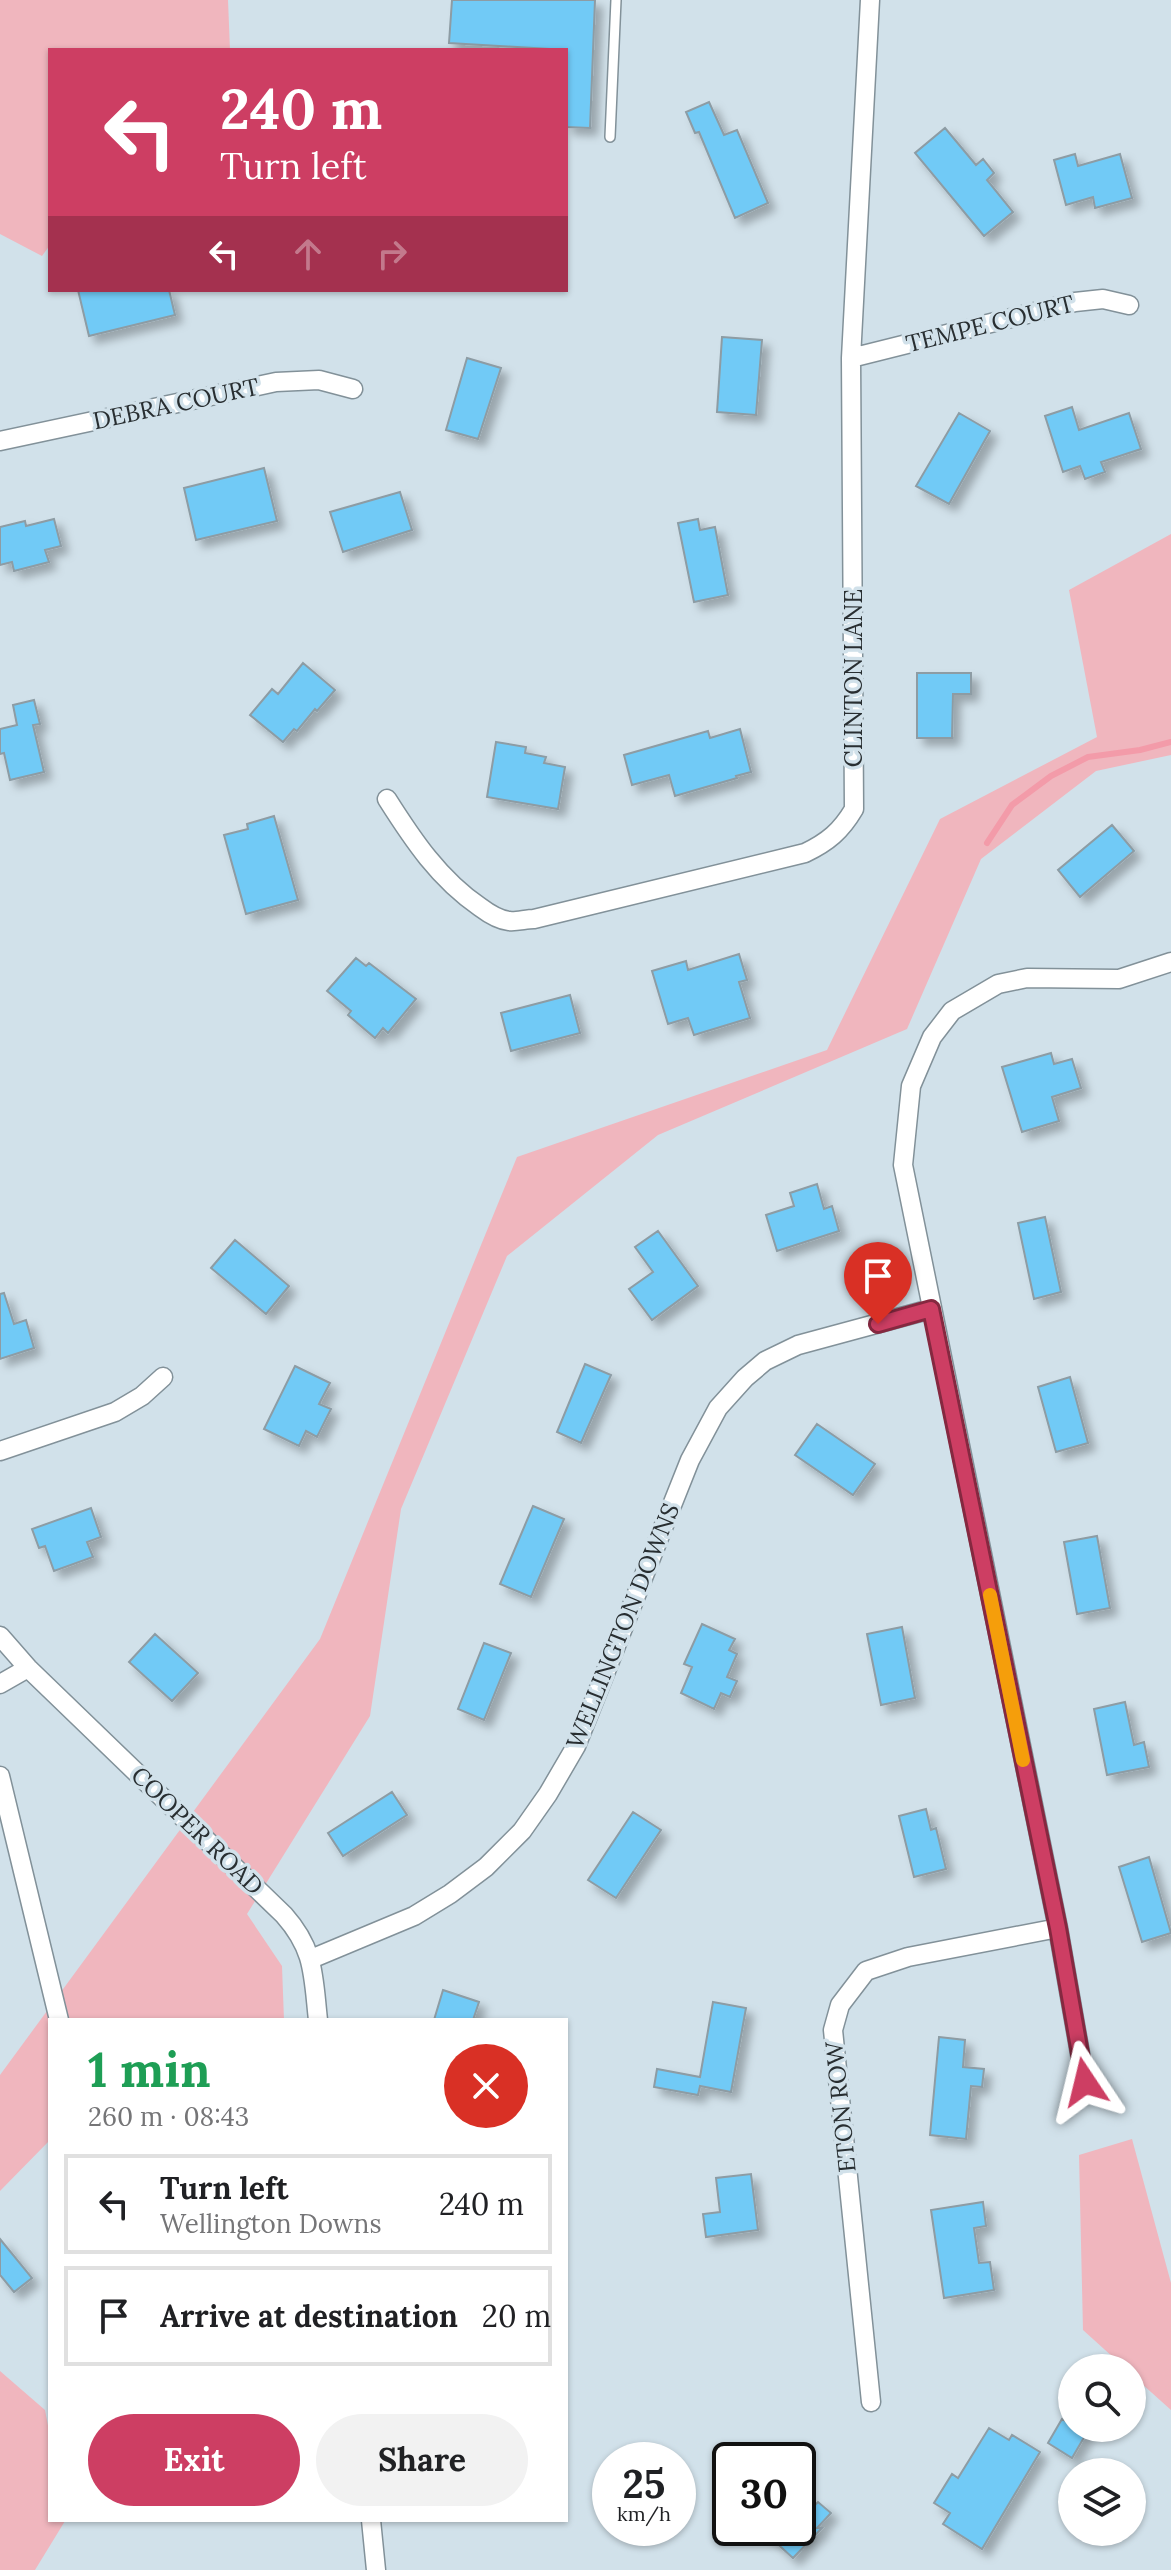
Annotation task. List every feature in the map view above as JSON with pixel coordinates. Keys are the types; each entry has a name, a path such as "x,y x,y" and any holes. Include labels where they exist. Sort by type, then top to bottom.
{"street":[{"name":"CLINTON LANE","path":"387,799 438,871 473,902 507,921 534,919 805,853 826,843 842,828 854,809 851,358 870,0"},
{"name":"TEMPE COURT","path":"851,358 1075,302 1103,299 1129,305"},
{"name":"DEBRA COURT","path":"0,441 276,382 319,380 353,389"},
{"path":"1085,2082 1058,1928 903,1165 911,1086 932,1037 952,1011 998,984 1027,978 1119,979 1171,962"},
{"name":"WELLINGTON DOWNS","path":"311,1959 414,1916 486,1867 522,1831 576,1746 690,1460 718,1408 745,1378 765,1361 798,1345 931,1309"},
{"path":"0,1451 115,1412 142,1396 163,1377"},
{"name":"COOPER ROAD","path":"0,1636 28,1668 300,1933 311,1959 318,2018"},
{"path":"0,1684 28,1668"},
{"path":"0,1776 59,2018"},
{"name":"ETON ROW","path":"871,2402 833,2030 840,2005 866,1971 874,1967 908,1957 1058,1928"},
{"path":"371,2522 376,2570"}],"lane":[{"path":"610,137 616,0"}],"shaded area":[{"path":"0,0 228,0 230,48 48,48 48,248 42,256 0,234"},
{"path":"1171,534 1171,755 1096,771 981,859 907,1029 658,1135 507,1256 401,1509 370,1716 247,1914 282,1966 284,2018 48,2018 48,2142 0,2191 0,2075 320,1639 517,1157 827,1050 940,819 1097,737 1069,590"},
{"path":"1132,2139 1171,2283 1171,2410 1146,2388 1146,2354 1110,2354 1083,2330 1079,2155"},
{"path":"0,2371 45,2410 48,2426 48,2522 64,2522 35,2570 0,2570"}],"building":[{"path":"452,0 595,0 590,128 568,127 568,48 449,43"},
{"path":"709,102 724,135 737,130 768,203 735,218 699,132 695,133 686,112"},
{"path":"945,128 976,165 983,159 994,173 987,180 1013,212 984,236 915,153"},
{"path":"1075,154 1078,166 1120,154 1132,198 1095,208 1093,197 1066,205 1054,160"},
{"path":"78,292 169,292 175,315 89,336"},
{"path":"722,337 762,340 756,415 717,412"},
{"path":"467,358 501,368 478,439 446,430"},
{"path":"1072,407 1079,430 1129,413 1141,449 1101,462 1105,472 1085,479 1080,466 1063,472 1045,416"},
{"path":"959,413 990,431 949,504 916,486"},
{"path":"264,468 277,521 196,540 184,488"},
{"path":"400,492 412,530 343,552 330,512"},
{"path":"54,519 61,546 45,550 49,562 14,571 12,562 0,565 0,527 25,521 26,526"},
{"path":"698,519 700,530 715,527 728,595 694,602 678,523"},
{"path":"303,663 335,690 283,742 250,715 272,689 278,694"},
{"path":"917,673 971,673 971,694 953,694 952,738 917,738"},
{"path":"34,700 40,724 33,725 44,772 10,780 4,753 0,754 0,729 17,725 13,705"},
{"path":"740,729 751,772 675,796 669,775 632,785 624,755 708,731 710,738"},
{"path":"496,742 526,747 525,753 546,757 544,763 565,767 558,809 487,797"},
{"path":"274,816 298,900 246,914 224,835 248,829 247,824"},
{"path":"1112,825 1134,851 1080,897 1058,870"},
{"path":"739,954 747,980 739,982 750,1018 694,1035 688,1018 668,1024 652,971 686,961 688,970"},
{"path":"356,958 366,966 369,963 416,999 388,1033 383,1028 375,1038 348,1015 351,1011 327,991"},
{"path":"570,995 580,1033 511,1051 501,1013"},
{"path":"1051,1053 1054,1064 1072,1059 1081,1088 1052,1097 1059,1121 1022,1132 1002,1067"},
{"path":"817,1184 824,1209 832,1206 839,1231 777,1251 766,1215 794,1206 790,1193"},
{"path":"1045,1217 1061,1292 1034,1299 1018,1223"},
{"path":"658,1231 698,1286 652,1320 629,1289 653,1272 635,1247"},
{"path":"235,1240 289,1286 266,1314 211,1268"},
{"path":"4,1293 14,1324 26,1320 34,1348 0,1359 0,1294"},
{"path":"585,1364 611,1375 581,1443 557,1432"},
{"path":"295,1366 330,1383 319,1404 331,1409 317,1437 306,1431 299,1446 264,1429"},
{"path":"1070,1377 1088,1443 1056,1452 1038,1387"},
{"path":"817,1424 875,1464 853,1495 795,1455"},
{"path":"533,1506 564,1519 531,1597 500,1584"},
{"path":"91,1508 101,1537 87,1542 93,1557 54,1571 45,1546 39,1548 32,1529"},
{"path":"1097,1536 1110,1608 1077,1614 1064,1542"},
{"path":"702,1624 735,1639 729,1650 737,1654 727,1677 737,1681 730,1697 721,1693 714,1709 681,1693 692,1667 684,1664"},
{"path":"902,1627 915,1698 881,1705 867,1634"},
{"path":"155,1634 198,1673 172,1701 129,1662"},
{"path":"484,1643 511,1653 484,1720 458,1709"},
{"path":"1125,1702 1134,1745 1144,1742 1149,1767 1107,1775 1094,1709"},
{"path":"392,1792 407,1815 343,1856 328,1833"},
{"path":"926,1809 931,1830 936,1828 946,1869 914,1877 899,1816"},
{"path":"633,1812 661,1830 616,1898 588,1880"},
{"path":"1149,1857 1171,1933 1142,1942 1119,1867"},
{"path":"443,1990 479,2002 474,2018 435,2018"},
{"path":"713,2002 746,2008 731,2092 700,2086 698,2095 654,2087 657,2069 700,2077"},
{"path":"939,2037 965,2040 963,2067 984,2069 982,2087 971,2086 966,2139 930,2135"},
{"path":"751,2174 758,2230 706,2237 703,2214 720,2212 716,2178"},
{"path":"983,2202 986,2226 974,2228 979,2263 990,2262 994,2290 944,2298 931,2210"},
{"path":"0,2239 32,2278 14,2292 0,2275"},
{"path":"1058,2426 1058,2442 1081,2442 1072,2458 1048,2443"},
{"path":"989,2428 1009,2440 1012,2435 1040,2452 982,2549 943,2524 950,2513 934,2503 952,2474 958,2478"},
{"path":"818,2502 831,2513 817,2528 822,2528 816,2534"},
{"path":"780,2546 805,2546 793,2558"}],"waterway":[{"path":"987,843 1012,805 1051,776 1088,757 1171,742"}],"slow traffic":[{"path":"990,1595 1023,1760"}],"route":[{"path":"878,1324 931,1309 1058,1928 1085,2082"}]}
